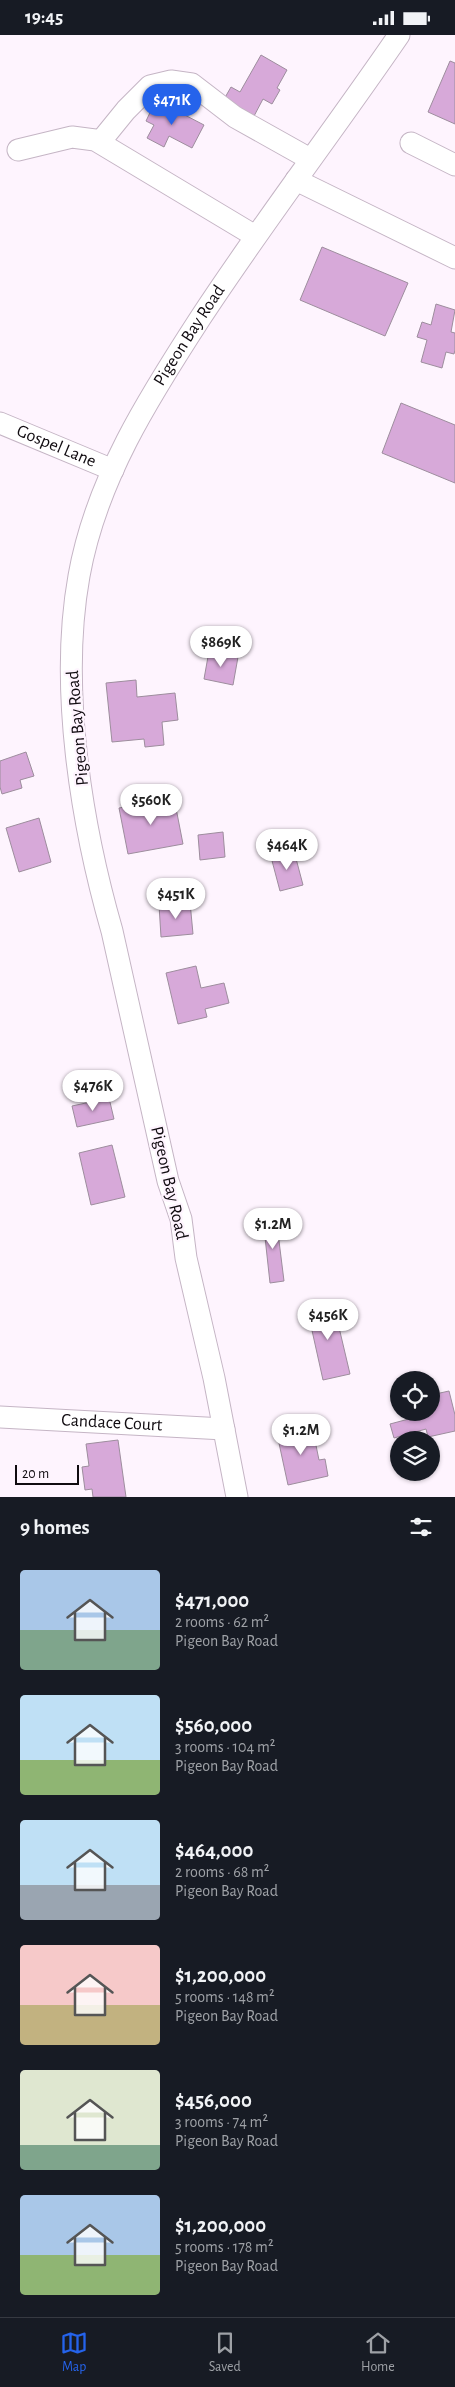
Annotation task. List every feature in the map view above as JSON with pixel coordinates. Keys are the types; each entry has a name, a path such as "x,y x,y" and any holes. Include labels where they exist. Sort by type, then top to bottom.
{"street":[{"name":"Pigeon Bay Road","path":"237,1497 224,1429 194,1299 181,1219 168,1181 112,931 100,891 74,730 71,689 74,612 89,534 113,470 120,453 163,375 255,236 399,35"},
{"path":"100,142 126,110 150,86 171,81 192,84 235,117 310,159"},
{"path":"18,150 72,137 100,142 255,236"},
{"path":"411,143 455,165"},
{"path":"296,180 455,258"},
{"name":"Gospel Lane","path":"0,423 113,470"},
{"name":"Candace Court","path":"0,1417 224,1429"}],"building":[{"path":"261,55 287,70 277,88 280,90 272,104 263,99 253,118 223,101 231,87 240,92"},
{"path":"450,61 455,63 455,124 428,112"},
{"path":"156,100 204,125 192,148 169,136 164,147 147,138 154,125 146,121"},
{"path":"322,247 408,283 385,336 300,300"},
{"path":"436,304 455,310 451,332 455,333 455,350 454,354 446,352 442,368 421,362 427,340 417,337 422,322 431,325"},
{"path":"401,403 455,425 455,483 382,453"},
{"path":"209,651 238,657 233,685 204,679"},
{"path":"136,680 137,697 175,693 178,720 162,722 164,745 145,747 144,739 112,742 106,683"},
{"path":"26,752 34,776 20,780 22,788 2,794 0,787 0,761"},
{"path":"174,798 183,844 128,854 119,808"},
{"path":"39,818 51,862 19,872 6,828"},
{"path":"223,832 225,857 200,860 198,835"},
{"path":"294,851 303,885 280,891 271,857"},
{"path":"190,902 193,934 161,937 159,905"},
{"path":"196,966 201,988 224,983 229,1003 205,1009 207,1017 178,1024 166,973"},
{"path":"109,1098 114,1119 77,1127 72,1106"},
{"path":"112,1145 125,1197 91,1205 79,1153"},
{"path":"276,1217 284,1281 270,1283 263,1219"},
{"path":"333,1302 350,1374 323,1380 307,1308"},
{"path":"449,1391 455,1415 455,1431 440,1434 440,1431 426,1431 426,1429 419,1431 392,1431 390,1424 401,1421 440,1421 440,1393"},
{"path":"312,1426 319,1460 325,1459 328,1476 288,1485 277,1434"},
{"path":"118,1440 126,1497 93,1497 92,1489 85,1490 82,1467 89,1466 86,1444"}]}
